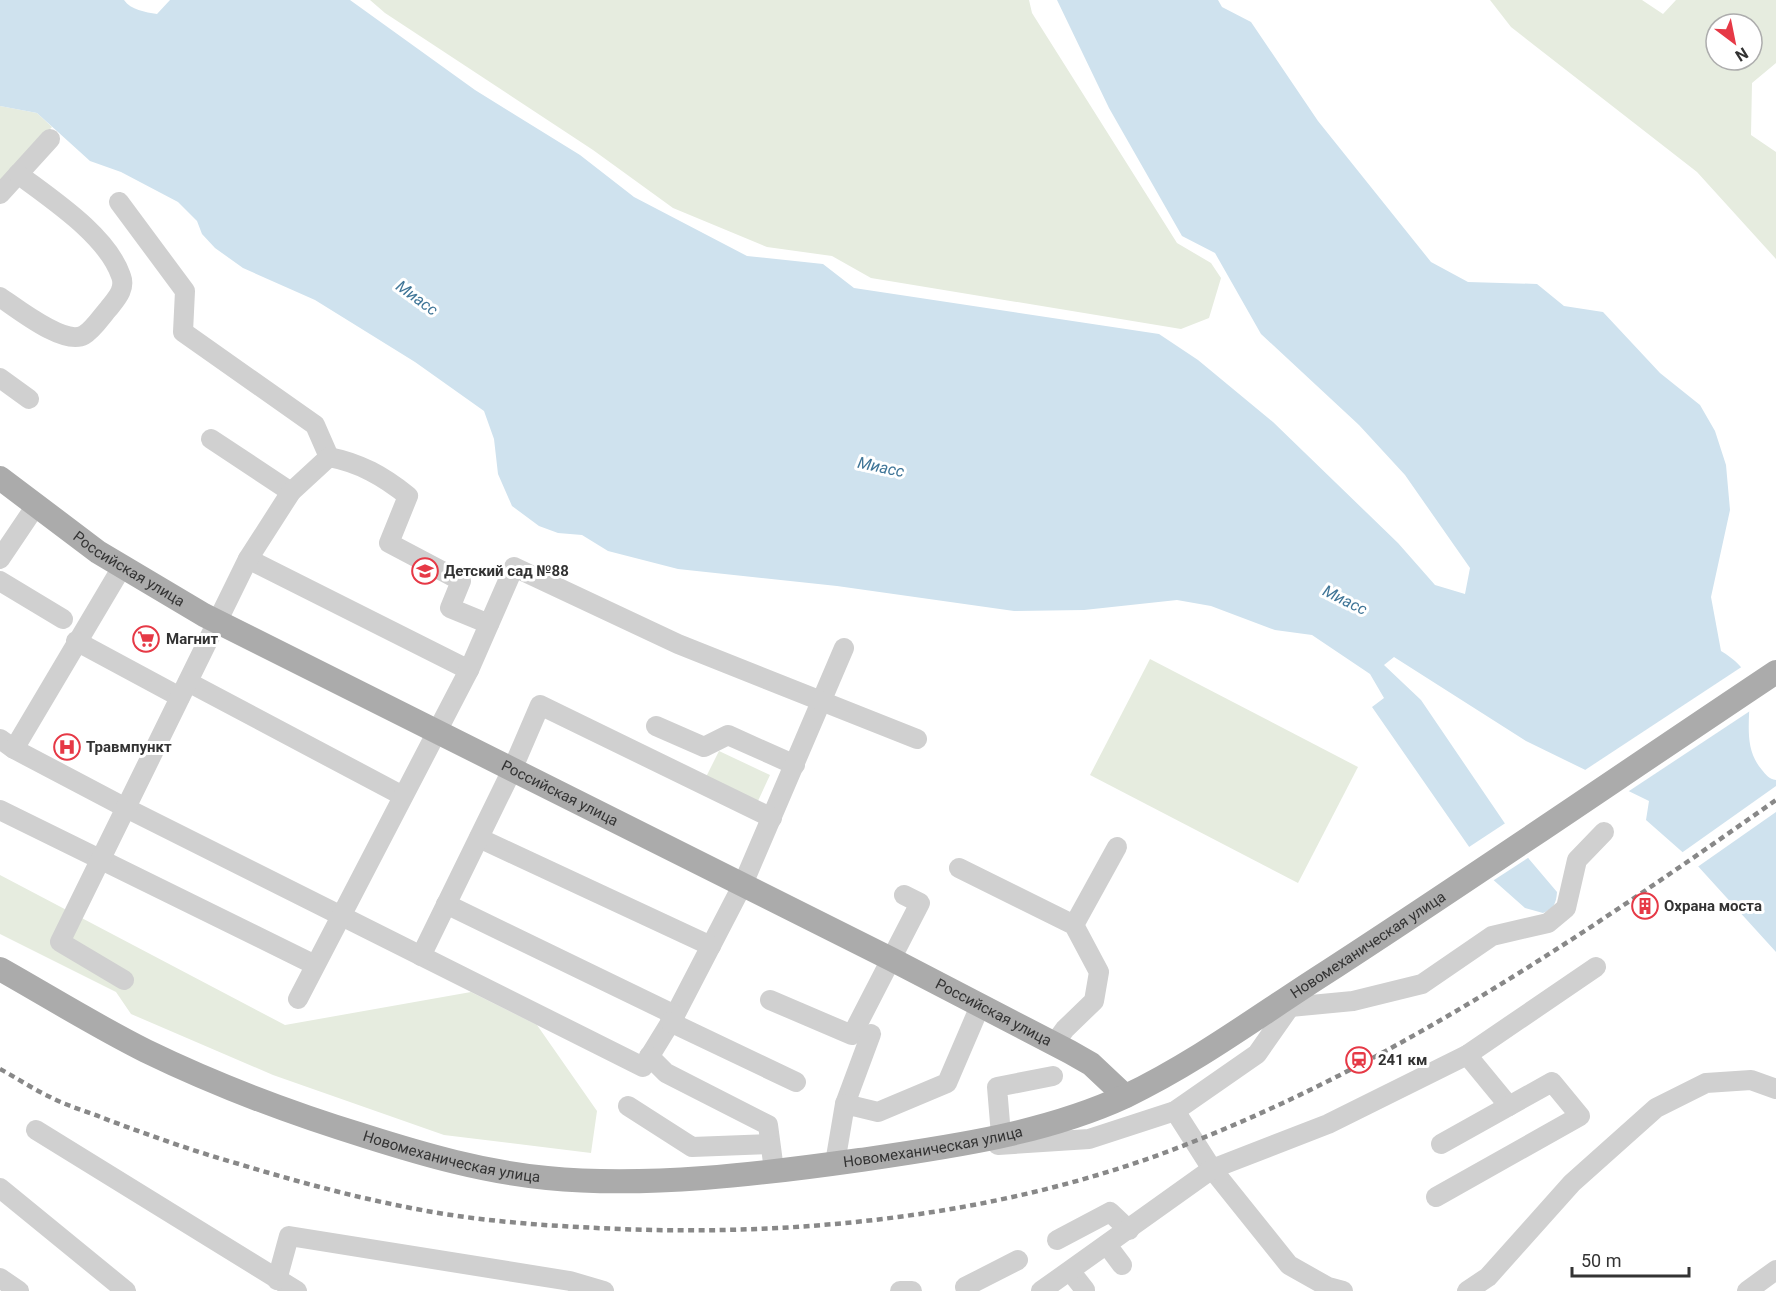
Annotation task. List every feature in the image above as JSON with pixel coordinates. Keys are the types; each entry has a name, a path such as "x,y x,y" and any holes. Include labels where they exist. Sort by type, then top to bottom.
{"main road":[{"name":"Российская улица","path":"0,478 35,507 122,567 217,622 743,884 1054,1044 1091,1064 1125,1096"},
{"name":"Новомеханическая улица","path":"0,969 142,1049 203,1077 290,1112 441,1159 511,1174 597,1181 774,1170 927,1149 1001,1135 1084,1113 1125,1096 1174,1070 1776,672"}],"street":[{"path":"0,194 50,139"},
{"path":"0,297 57,333 72,338 85,335 120,294 122,277 105,250 75,217 18,174"},
{"path":"119,202 185,291 183,332 315,425 329,457"},
{"path":"0,378 29,399"},
{"path":"211,439 291,492"},
{"path":"124,980 60,942 248,560 291,492 329,457"},
{"path":"329,457 349,461 380,474 408,496 389,543 461,580 450,608 489,624"},
{"path":"0,560 35,507"},
{"path":"248,560 469,670"},
{"path":"122,567 76,642 7,744 126,808 643,1067 673,1018 743,884 844,648"},
{"path":"298,999 313,964 342,916 469,670 514,567 678,644 916,739"},
{"path":"0,580 63,619"},
{"path":"76,642 184,689 403,796"},
{"path":"421,956 513,770 540,705 772,818"},
{"path":"656,726 704,747 728,735 795,765"},
{"path":"0,810 313,964"},
{"path":"1290,1007 1353,1001 1422,984 1492,936 1548,923 1566,908 1577,860 1604,832"},
{"path":"479,838 711,946"},
{"path":"1074,925 1117,847"},
{"path":"959,868 1074,925 1099,972 1094,1001 1065,1029 1054,1044"},
{"path":"770,1000 852,1035 920,903 904,895"},
{"path":"446,904 796,1082"},
{"path":"1041,1291 1071,1272 1212,1169 1328,1124 1467,1055 1596,967"},
{"path":"927,1149 1089,1139 1175,1112 1257,1054 1304,986"},
{"path":"845,1104 878,1112 947,1083 980,1006"},
{"path":"835,1163 845,1104 871,1034"},
{"path":"1467,1055 1509,1106"},
{"path":"650,1056 666,1073 768,1125 774,1170"},
{"path":"1001,1135 996,1087 1053,1076"},
{"path":"1467,1291 1488,1277 1572,1184 1656,1108 1706,1083 1751,1080 1776,1089"},
{"path":"1436,1197 1581,1116 1552,1082 1441,1144"},
{"path":"628,1106 692,1147 770,1144"},
{"path":"1175,1112 1212,1169 1289,1266 1333,1290"},
{"path":"36,1131 297,1291"},
{"path":"0,1188 126,1291"},
{"path":"1057,1240 1110,1212 1129,1230"},
{"path":"277,1280 289,1236 570,1281 604,1291"},
{"path":"1107,1245 1122,1265"},
{"path":"964,1290 1018,1260"},
{"path":"1747,1291 1776,1270"},
{"path":"1071,1272 1085,1290"},
{"path":"0,1278 19,1291"},
{"path":"900,1291 912,1291"}],"shaded area":[{"path":"370,0 1029,0 1032,13 1177,243 1211,263 1221,278 1209,318 1181,329 871,278 832,256 767,247 673,208 593,150 385,13"},
{"path":"1490,0 1642,0 1663,14 1676,0 1776,0 1776,63 1752,83 1751,135 1776,152 1776,259 1697,172 1511,27"},
{"path":"0,106 37,113 52,127 0,183"},
{"path":"1150,659 1358,767 1298,883 1090,775"},
{"path":"719,751 770,775 758,801 706,777"},
{"path":"0,875 285,1025 471,992 537,1025 597,1111 591,1153 444,1135 273,1075 131,1014 116,992 0,934"}],"water":[{"name":"Миасс","path":"0,0 124,0 134,8 157,14 170,0 350,0 475,90 580,155 634,197 747,256 823,264 854,288 1159,334 1198,360 1273,422 1398,543 1435,585 1465,594 1470,568 1405,475 1359,425 1261,334 1215,253 1182,236 1109,108 1057,0 1218,0 1222,7 1251,22 1318,121 1431,262 1468,282 1537,284 1564,306 1603,312 1660,373 1700,405 1715,431 1726,465 1730,510 1711,597 1721,651 1735,661 1746,674 1750,696 1749,740 1752,751 1765,774 1776,780 1776,952 1696,864 1646,820 1649,801 1526,741 1394,657 1384,665 1421,700 1529,859 1557,892 1554,905 1547,911 1543,913 1525,908 1490,877 1372,707 1384,698 1370,674 1312,635 1275,630 1211,606 1177,600 1084,610 1014,611 837,586 678,569 608,551 582,535 558,533 539,526 512,506 498,474 494,439 484,411 415,362 315,300 243,268 215,248 202,234 197,221 178,202 121,172 90,161 37,113 0,106"}],"pier":[{"path":"1743,666 1752,683 1750,711 1626,793 1582,772"},
{"path":"1776,786 1776,812 1696,868 1680,854"},
{"path":"1507,822 1531,856 1491,882 1466,849"}],"railway":[{"path":"0,1069 63,1103 188,1148 323,1188 430,1212 525,1223 672,1230 823,1225 898,1217 973,1205 1047,1189 1119,1168 1190,1143 1268,1110 1345,1073 1493,989 1636,897 1776,800"}],"place":[{"name":"Детский сад №88","path":"425,571"},
{"name":"Магнит","path":"146,639"},
{"name":"Травмпункт","path":"67,747"},
{"name":"Охрана моста","path":"1645,906"},
{"name":"241 км","path":"1359,1060"}]}
